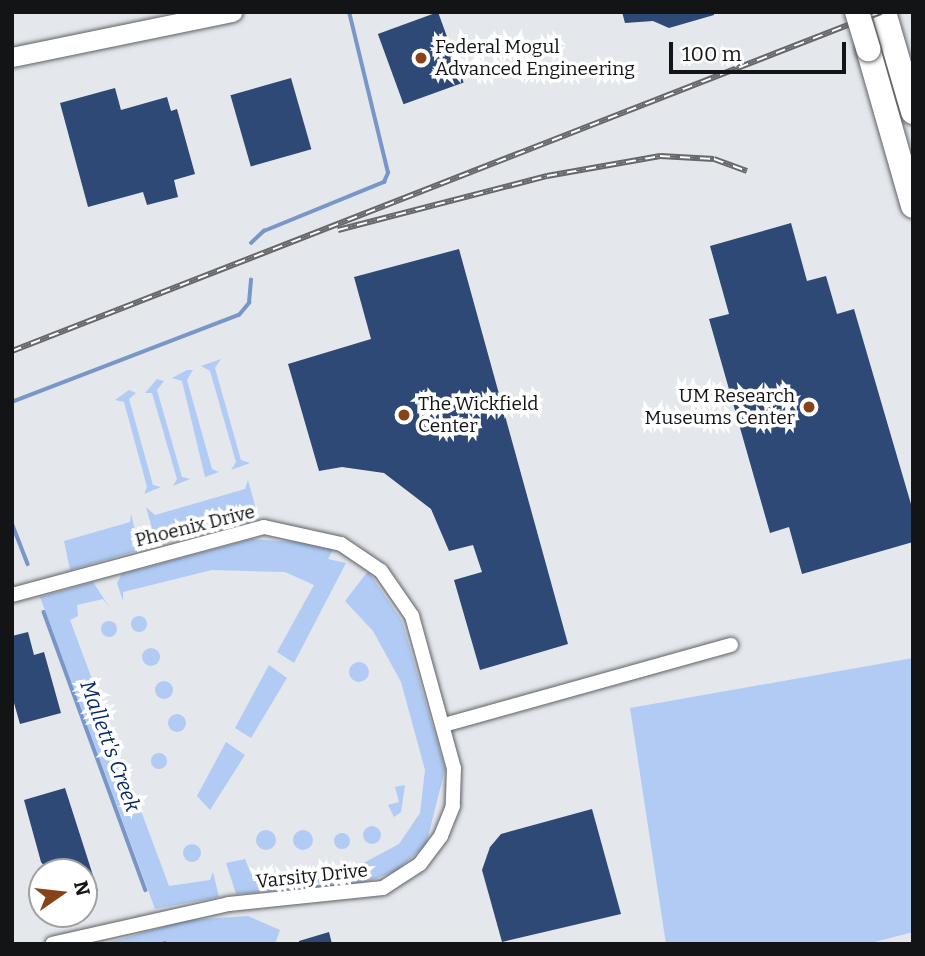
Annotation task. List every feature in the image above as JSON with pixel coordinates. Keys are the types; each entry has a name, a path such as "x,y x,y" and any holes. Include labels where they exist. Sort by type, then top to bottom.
{"highway":[{"path":"857,12 913,206"},
{"path":"884,12 913,112"}],"street":[{"path":"12,57 232,12"},
{"name":"Phoenix Drive","path":"12,595 246,530 315,534 357,553 398,594 421,639 444,725"},
{"path":"444,725 731,645"},
{"name":"Varsity Drive","path":"52,944 229,904 350,896 399,880 441,836 453,806 454,768 444,725"}],"shaded area":[{"path":"221,359 215,368 241,460 250,463 231,470 236,462 210,371 201,366"},
{"path":"187,370 193,370 187,380 212,469 219,472 205,477 182,381 172,378"},
{"path":"157,379 164,381 157,390 182,477 190,479 173,486 177,479 152,393 145,393"},
{"path":"129,390 136,393 129,399 153,485 161,487 144,494 147,487 124,402 115,400"},
{"path":"248,480 257,513 253,522 156,543 146,507 155,515 245,489"},
{"path":"131,514 140,550 70,570 64,541 130,522"},
{"path":"252,539 311,543 333,550 328,559 346,563 294,663 277,652 314,585 285,572 212,570 123,592 123,601 117,583 122,574"},
{"path":"368,571 402,621 445,769 426,845 396,871 361,884 236,894 226,863 245,859 251,874 356,867 399,844 420,813 425,770 401,682 373,631 345,601"},
{"path":"93,582 110,608 103,599 77,605 78,616 70,620 169,886 210,880 213,872 219,897 155,909 40,597"},
{"path":"136,616 142,616 147,624 145,630 136,632 131,627 131,621"},
{"path":"106,621 112,621 117,629 115,635 106,637 101,632 101,626"},
{"path":"151,648 157,651 160,657 157,663 151,666 145,663 142,657 145,651"},
{"path":"913,658 913,932 867,944 666,944 630,708"},
{"path":"359,662 366,665 369,672 366,679 359,682 352,679 349,672 352,665"},
{"path":"269,665 287,678 251,738 235,728"},
{"path":"164,681 170,684 173,690 170,696 164,699 158,696 155,690 158,684"},
{"path":"173,714 181,714 186,723 184,730 173,732 168,727 168,719"},
{"path":"226,742 245,755 210,810 197,796"},
{"path":"159,753 165,755 165,767 159,769 153,767 151,761 153,755"},
{"path":"405,785 401,812 394,817 388,805 399,802 395,787"},
{"path":"372,826 378,829 381,835 378,841 372,844 366,841 363,835 366,829"},
{"path":"266,830 273,833 276,840 273,847 266,850 259,847 256,840 259,833"},
{"path":"303,830 310,833 313,840 310,847 303,850 296,847 293,840 296,833"},
{"path":"339,833 345,833 350,841 348,847 339,849 334,844 334,838"},
{"path":"192,844 198,847 201,853 198,859 192,862 186,859 183,853 186,847"},
{"path":"248,916 280,930 275,944 103,944 188,920"}],"building":[{"name":"Federal Mogul Advanced Engineering","path":"438,12 464,82 404,104 378,34"},
{"path":"622,12 714,12 714,15 669,28 653,21 625,23"},
{"path":"291,78 311,149 251,166 230,95"},
{"path":"115,88 121,110 167,97 171,111 177,109 195,174 174,180 178,197 147,205 143,192 88,207 60,103"},
{"name":"UM Research Museums Center","path":"791,223 807,281 826,276 837,314 854,309 913,511 913,542 802,574 789,527 770,533 709,319 729,314 710,246"},
{"name":"The Wickfield Center","path":"459,249 568,644 480,670 454,580 482,572 473,545 449,551 431,509 384,473 342,467 319,471 288,364 371,339 354,277"},
{"path":"28,632 34,655 44,652 61,713 20,724 12,696 12,636"},
{"path":"65,788 87,858 40,858 24,800"},
{"path":"592,809 621,914 502,942 482,870 490,847 501,834"},
{"path":"329,932 332,944 299,944 299,941"}],"waterway":[{"name":"Mallett's Creek","path":"251,243 264,231 384,182 388,173 349,12"},
{"name":"Mallett's Creek","path":"12,402 239,315 249,303 251,280"},
{"name":"Mallett's Creek","path":"12,523 28,564"},
{"name":"Mallett's Creek","path":"44,612 146,890"}],"railway":[{"path":"12,351 881,12"},
{"path":"338,230 547,176 660,156 714,159 747,171"}],"place":[{"name":"Federal Mogul Advanced Engineering","path":"421,58"},
{"name":"UM Research Museums Center","path":"809,407"},
{"name":"The Wickfield Center","path":"404,415"}]}
